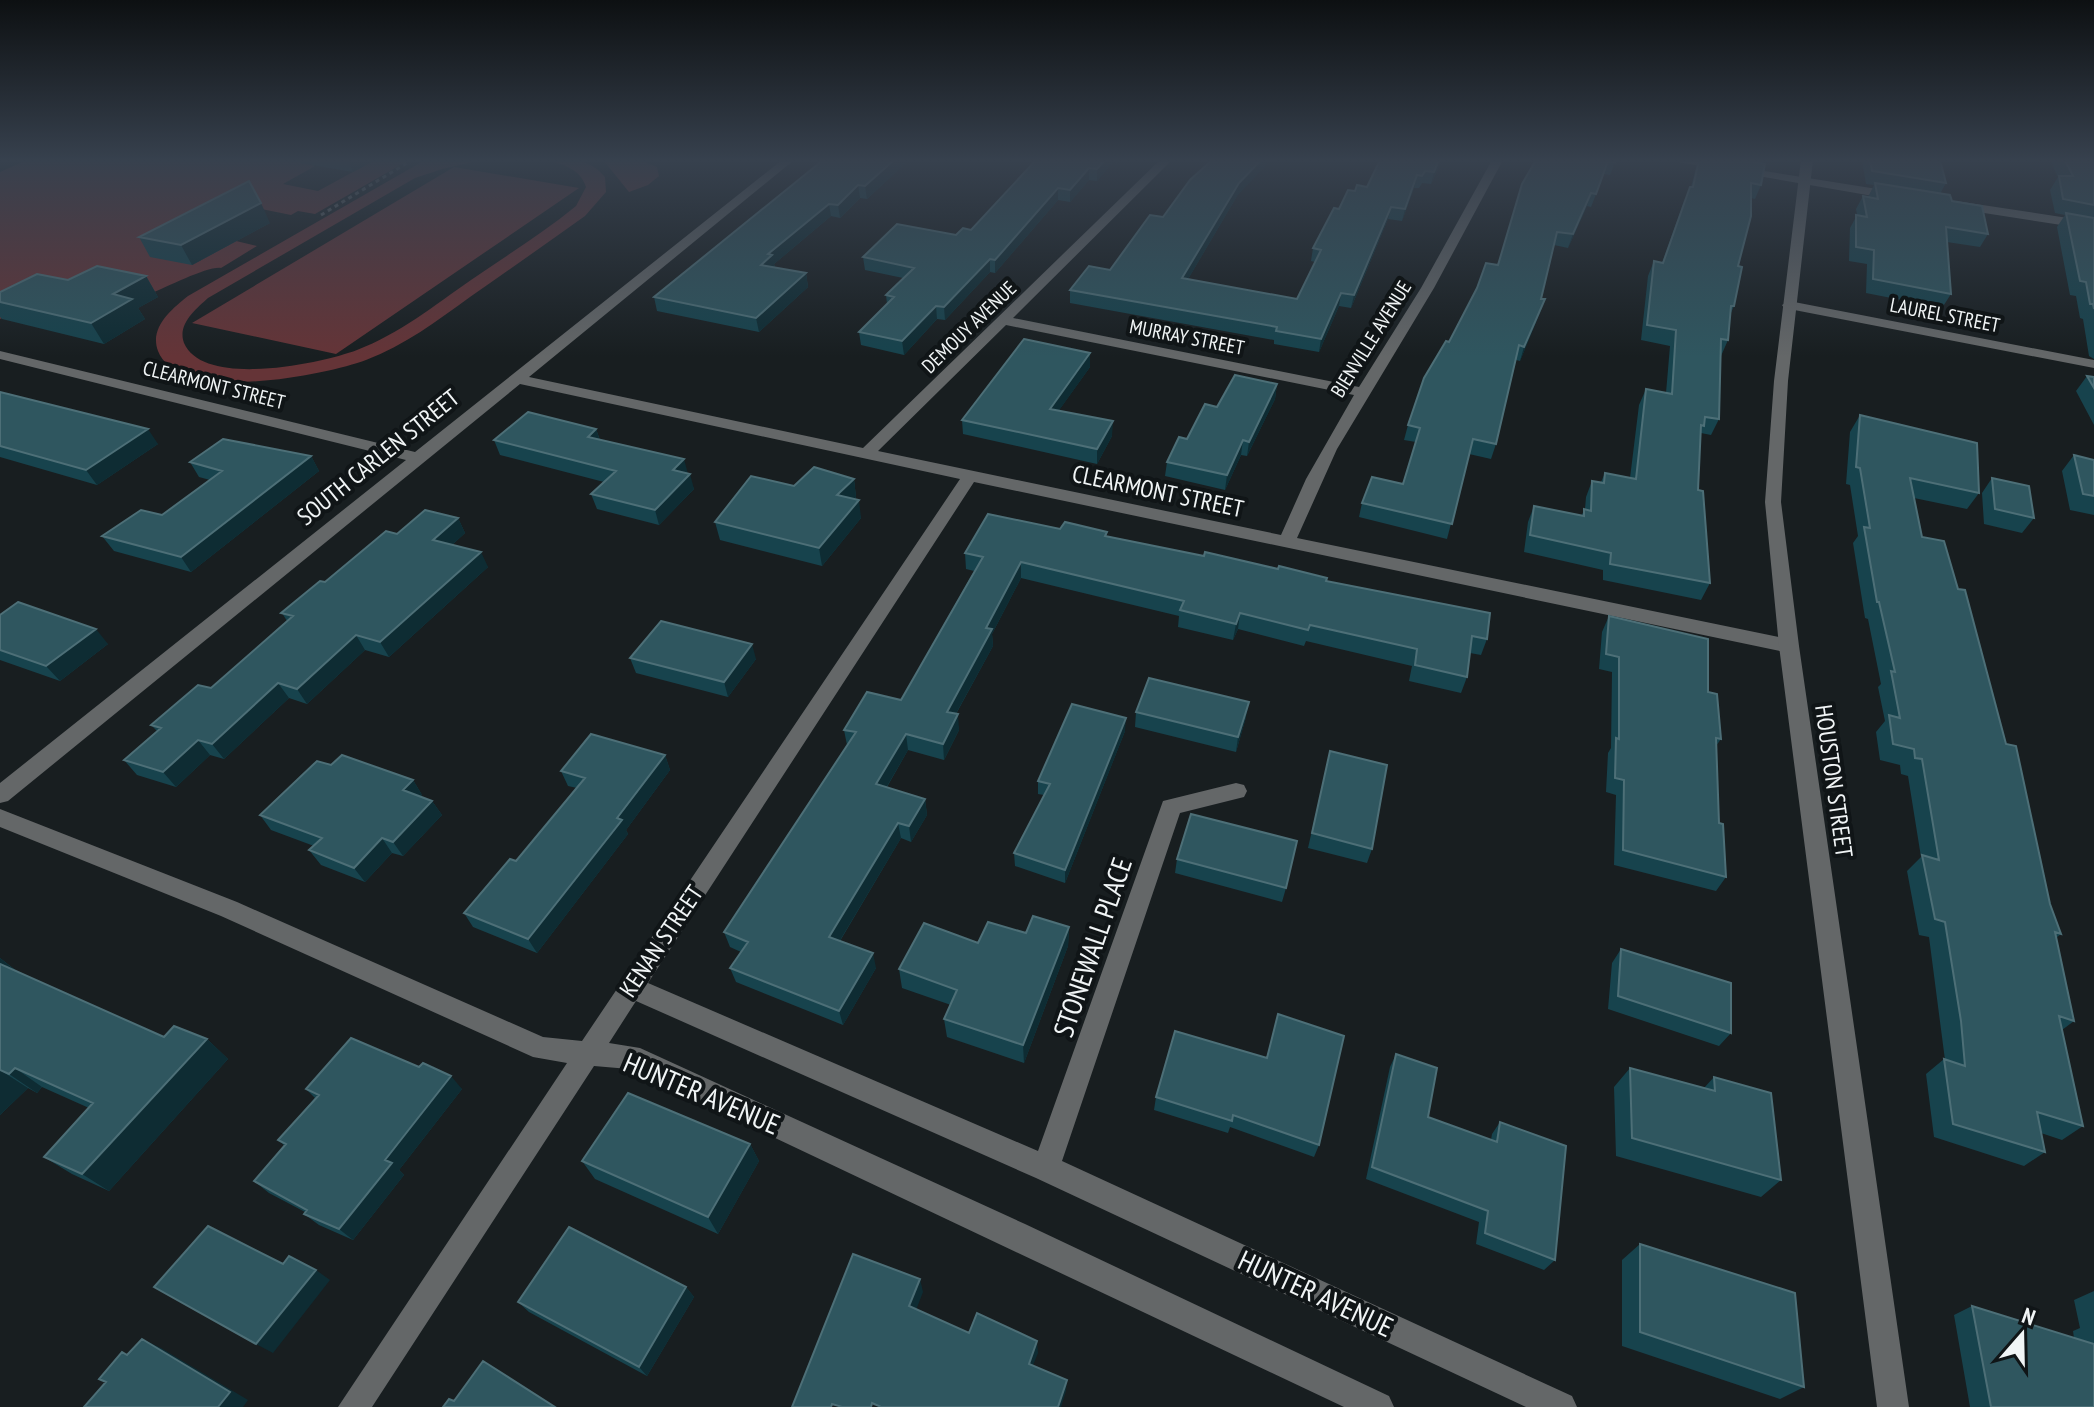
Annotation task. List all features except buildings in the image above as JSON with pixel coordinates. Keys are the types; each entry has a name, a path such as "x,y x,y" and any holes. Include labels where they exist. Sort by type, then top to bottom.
{"street":[{"name":"SOUTH CARLEN STREET","path":"0,795 708,226"},
{"name":"DEMOUY AVENUE","path":"866,454 1101,226"},
{"name":"BIENVILLE AVENUE","path":"1287,542 1301,500 1361,392 1417,306 1462,226"},
{"name":"HOUSTON STREET","path":"1798,226 1773,502 1789,646 1893,1407"},
{"name":"LAUREL STREET","path":"1789,305 2094,364"},
{"name":"MURRAY STREET","path":"1005,321 1361,392"},
{"name":"CLEARMONT STREET","path":"0,355 419,458"},
{"name":"CLEARMONT STREET","path":"518,379 1789,646"},
{"name":"KENAN STREET","path":"354,1407 970,476"},
{"name":"STONEWALL PLACE","path":"1046,1168 1171,807 1236,791"},
{"name":"HUNTER AVENUE","path":"3,824 229,909 542,1049 631,1057 1015,1234 1378,1407"},
{"name":"HUNTER AVENUE","path":"631,987 1046,1168 1561,1407"}],"shaded area":[{"path":"0,226 229,226 192,265 236,241 257,246 221,268 197,273 142,296 51,294 0,319"},
{"path":"311,226 333,226 208,298 193,312 183,330 184,343 196,357 215,365 239,369 293,366 357,350 387,336 550,226 571,226 407,340 366,360 320,373 222,382 194,377 171,368 158,351 157,334 164,319 188,296"},
{"path":"355,226 524,226 336,354 192,323"}]}
